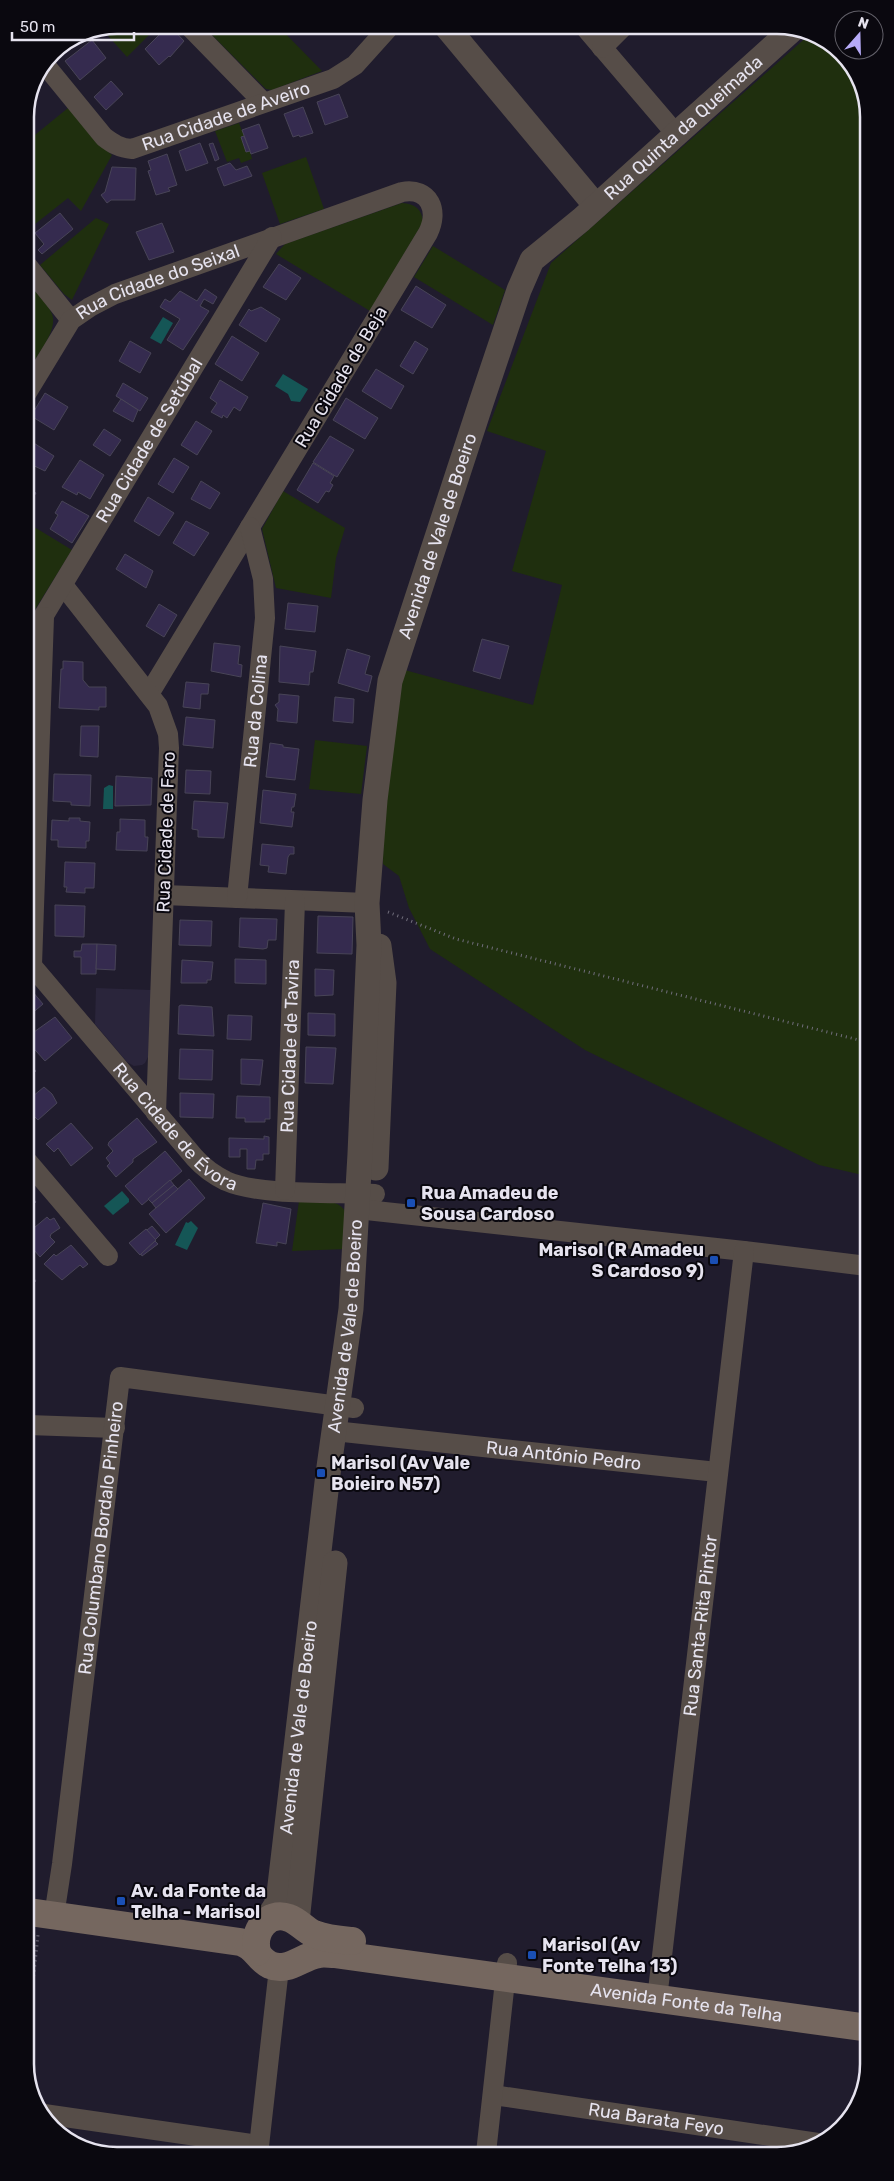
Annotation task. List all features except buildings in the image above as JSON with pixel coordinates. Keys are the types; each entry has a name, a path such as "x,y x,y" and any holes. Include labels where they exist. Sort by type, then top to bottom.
{"main road":[{"name":"Avenida Fonte da Telha","path":"42,1908 226,1924 264,1923 281,1916 315,1935 507,1971"},
{"path":"42,1908 232,1940 247,1944 257,1952 262,1960 270,1965 287,1965 303,1955 306,1946 306,1936 299,1925"},
{"path":"257,1952 256,1937 264,1923"},
{"name":"Avenida Fonte da Telha","path":"287,1965 318,1954 334,1954 507,1971 658,1992 860,2026"},
{"name":"Avenida Fonte da Telha","path":"658,1992 860,2013"}],"street":[{"path":"197,34 264,102"},
{"name":"Rua Cidade de Aveiro","path":"49,69 112,144 132,149 345,73 355,65 383,34"},
{"path":"453,34 596,206"},
{"path":"590,34 676,134"},
{"path":"602,48 617,34"},
{"name":"Rua Quinta da Queimada","path":"596,206 787,34"},
{"name":"Rua Cidade de Beja","path":"149,694 428,233 434,217 433,207 419,193 410,191 272,237"},
{"name":"Avenida de Vale de Boeiro","path":"264,1923 276,1905 279,1894 346,1407 351,1309 366,1202 369,946 367,903 375,800 390,681 519,290 532,260 596,206"},
{"name":"Rua Cidade do Seixal","path":"34,381 72,320 90,307 115,294 272,237"},
{"name":"Rua Cidade de Setúbal","path":"34,632 272,237"},
{"path":"34,274 72,320"},
{"name":"Rua da Colina","path":"237,898 265,618 263,579 250,527"},
{"name":"Rua Cidade de Faro","path":"62,586 149,694 164,719 169,741 156,1113"},
{"path":"34,864 44,615"},
{"path":"164,895 367,903"},
{"name":"Rua Cidade de Tavira","path":"285,1190 294,901"},
{"name":"Rua Cidade de Évora","path":"34,968 195,1158 216,1175 243,1186 860,1265"},
{"path":"34,1169 108,1256"},
{"name":"Rua Santa-Rita Pintor","path":"658,1992 744,1251"},
{"name":"Rua Columbano Bordalo Pinheiro","path":"42,1908 115,1428 120,1377 346,1407"},
{"path":"34,1425 115,1428"},
{"name":"Avenida de Vale de Boeiro","path":"299,1925 342,1432"},
{"name":"Rua António Pedro","path":"342,1432 717,1472"},
{"path":"258,2147 287,1965"},
{"path":"487,2147 507,1971"},
{"name":"Rua Barata Feyo","path":"493,2096 807,2141"},
{"path":"51,2115 240,2147"}],"path":[{"path":"367,903 456,939 860,1040"},
{"path":"34,1977 42,1908"}],"shaded area":[{"path":"150,34 127,57 107,35"},
{"path":"211,34 286,34 322,71 272,90 266,89"},
{"path":"805,38 819,45 834,56 834,60 838,60 849,75 856,90 860,116 860,1174 819,1165 585,1050 430,949 409,908 399,876 383,864 384,790 401,669 533,705 562,585 512,571 546,451 487,431 551,263"},
{"path":"68,108 101,146 112,155 81,211 68,198 34,225 34,136"},
{"path":"239,123 244,136 241,137 246,152 250,151 252,159 241,163 239,158 227,162 215,131"},
{"path":"306,157 324,209 280,224 262,173"},
{"path":"402,203 417,208 423,222 370,311 276,254 285,244"},
{"path":"96,218 109,224 72,300 64,294 40,265"},
{"path":"433,246 505,290 493,325 414,277"},
{"path":"34,290 52,314 52,328 45,345 34,361"},
{"path":"163,317 173,323 161,344 150,338"},
{"path":"283,374 308,389 300,402 291,401 288,394 275,386"},
{"path":"283,491 345,528 336,558 331,598 276,588 262,529"},
{"path":"34,527 72,550 34,611"},
{"path":"315,740 367,746 361,794 309,789"},
{"path":"109,785 113,786 113,809 103,809 104,788"},
{"path":"96,988 151,990 149,1055 142,1065 134,1066 127,1062 95,1024"},
{"path":"122,1191 129,1199 129,1202 113,1215 104,1206"},
{"path":"299,1201 326,1201 338,1204 343,1208 346,1213 347,1249 292,1251"},
{"path":"191,1221 198,1228 187,1250 175,1245 186,1222"}],"place":[{"name":"Rua Amadeu de Sousa Cardoso","path":"411,1203"},
{"name":"Marisol (R Amadeu S Cardoso 9)","path":"714,1260"},
{"name":"Marisol (Av Vale Boieiro N57)","path":"321,1473"},
{"name":"Av. da Fonte da Telha - Marisol","path":"121,1901"},
{"name":"Marisol (Av Fonte Telha 13)","path":"532,1955"}]}
